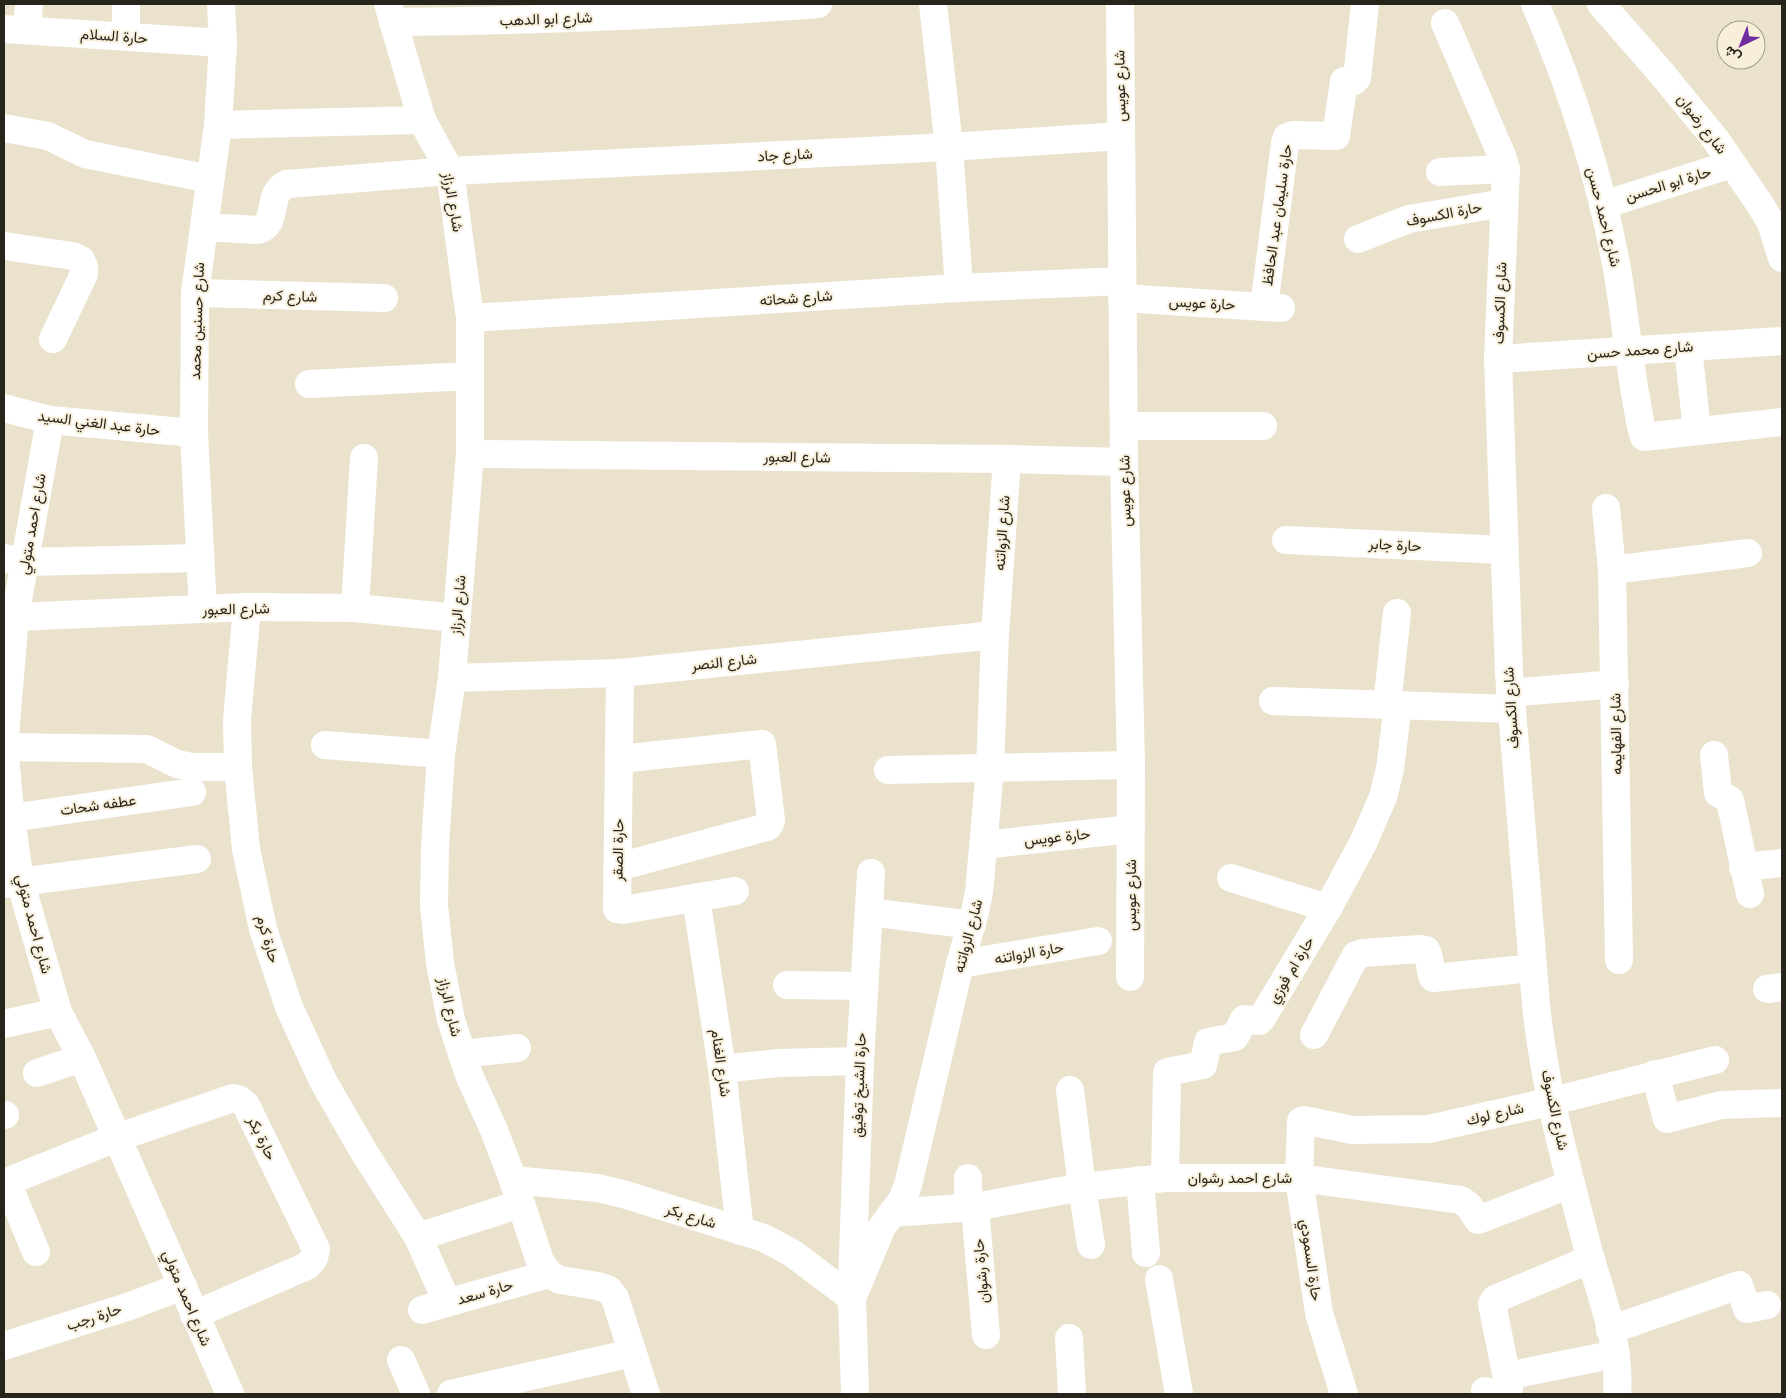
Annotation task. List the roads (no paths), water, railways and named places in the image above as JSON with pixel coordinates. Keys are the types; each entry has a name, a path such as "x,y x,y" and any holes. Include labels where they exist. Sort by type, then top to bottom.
{"street":[{"path":"126,4 126,36"},
{"name":"شارع حسنين محمد","path":"203,609 194,433 196,293 218,125 223,43 221,4"},
{"name":"شارع ابو الدهب","path":"390,13 716,8 818,4"},
{"path":"932,4 949,147 959,288"},
{"name":"شارع عويس","path":"1120,4 1124,462 1131,765 1130,977"},
{"name":"حارة سليمان عبد الحافظ","path":"1273,307 1285,143 1287,137 1292,135 1336,136 1344,81 1354,81 1357,78 1364,4"},
{"name":"شارع احمد حسن","path":"1535,4 1548,32 1578,118 1603,205 1617,269 1628,351 1644,437 1697,431"},
{"name":"شارع رضوان","path":"1601,4 1716,140 1771,223 1782,258"},
{"name":"شارع الرزاز","path":"390,13 422,120 450,171 470,318 470,454 452,678 441,754 435,847 434,906 440,963 451,1020 469,1075 493,1128 540,1261 549,1274"},
{"name":"حارة السلام","path":"20,21 126,36 223,43"},
{"name":"شارع الكسوف","path":"1445,23 1506,169 1498,359 1504,550 1510,701 1538,1023 1571,1184 1613,1342 1618,1394"},
{"path":"218,125 422,120"},
{"path":"4,128 48,136 86,154 210,179"},
{"name":"شارع جاد","path":"204,226 258,230 264,228 269,222 275,193 280,187 287,184 450,171 949,147 1121,136"},
{"name":"حارة ابو الحسن","path":"1603,205 1732,164"},
{"path":"1440,172 1506,169"},
{"name":"حارة الكسوف","path":"1358,239 1409,219 1504,203"},
{"path":"4,246 73,256 81,260 84,274 53,339"},
{"name":"شارع شحاته","path":"470,318 959,288 1122,289"},
{"name":"حارة عويس","path":"1122,289 1273,307"},
{"name":"شارع كرم","path":"196,293 384,298"},
{"name":"شارع محمد حسن","path":"1498,359 1782,341"},
{"path":"1688,347 1697,431 1782,422"},
{"path":"310,384 470,376"},
{"name":"حارة عبد الغني السيد","path":"4,408 50,420 194,433"},
{"name":"شارع احمد متولي","path":"50,420 14,560 15,618 4,747 12,883 58,1012 82,1058 230,1394"},
{"path":"1124,426 1263,426"},
{"name":"شارع العبور","path":"470,454 1007,459 1124,462"},
{"path":"355,608 364,458"},
{"name":"شارع الزواتنه","path":"855,1394 852,1298 882,1227 902,1200 908,1185 960,964 972,925 979,892 990,769 995,635 1007,459"},
{"name":"شارع الفهايمه","path":"1606,508 1612,570 1619,960"},
{"name":"حارة جابر","path":"1286,540 1504,550"},
{"path":"1612,570 1748,553"},
{"path":"14,560 200,558"},
{"name":"حارة كرم","path":"247,608 237,720 238,767 246,849 263,929 289,1007 323,1082 364,1152 418,1237 435,1306"},
{"name":"شارع العبور","path":"15,618 203,609 355,608 457,618"},
{"name":"حارة ام فوزي","path":"1152,1179 1167,1072 1203,1065 1208,1042 1235,1037 1244,1019 1259,1021 1328,908 1363,843 1383,797 1390,769 1397,613"},
{"name":"شارع النصر","path":"452,678 620,673 995,635"},
{"name":"حارة الصقر","path":"620,673 617,906 620,910 735,891"},
{"path":"1273,702 1392,705 1510,701 1615,684"},
{"path":"618,867 767,827 771,820 762,744 620,759"},
{"path":"325,745 441,754"},
{"path":"4,747 147,749 177,764 192,767 238,767"},
{"path":"1714,755 1718,794 1730,800 1750,894"},
{"path":"888,770 1131,765"},
{"name":"عطفه شحات","path":"7,818 192,792"},
{"name":"حارة عويس","path":"983,845 1131,829"},
{"path":"12,883 197,859"},
{"path":"1743,867 1782,864"},
{"name":"حارة الشيخ توفيق","path":"852,1298 860,1061 871,873"},
{"path":"1231,878 1328,908"},
{"name":"شارع الغنام","path":"696,896 722,1069 740,1231"},
{"path":"869,912 972,925"},
{"name":"حارة الزواتنه","path":"960,964 1098,941"},
{"path":"1314,1035 1356,955 1420,948 1426,950 1429,954 1433,978 1533,968"},
{"path":"787,985 864,986"},
{"path":"4,1024 58,1012"},
{"path":"462,1054 517,1048"},
{"path":"37,1073 82,1058"},
{"name":"شارع لوك","path":"1301,1122 1304,1120 1352,1130 1429,1129 1553,1101 1714,1060"},
{"path":"722,1069 778,1063 860,1061"},
{"path":"1654,1074 1667,1119 1721,1105 1782,1103"},
{"path":"1070,1090 1091,1245"},
{"name":"حارة بكر","path":"5,1182 116,1138 233,1098 240,1100 246,1105 316,1249 314,1258 308,1266 194,1315"},
{"name":"حارة السمودي","path":"1301,1122 1299,1178 1319,1312 1344,1394"},
{"name":"حارة رشوان","path":"968,1178 986,1335"},
{"name":"شارع احمد رشوان","path":"892,1213 972,1207 1082,1187 1152,1179 1299,1178 1461,1200 1469,1206 1478,1220 1571,1184"},
{"path":"1146,1254 1152,1179"},
{"path":"5,1182 36,1252"},
{"name":"شارع بكر","path":"517,1192 598,1188 764,1238 792,1253 852,1298"},
{"path":"418,1237 517,1192"},
{"path":"1591,1258 1493,1301 1496,1387 1613,1342 1739,1285 1747,1308 1767,1305"},
{"path":"549,1274 560,1280 598,1286 609,1290 615,1298 646,1394"},
{"name":"حارة سعد","path":"435,1306 549,1274"},
{"path":"1159,1280 1179,1394"},
{"name":"حارة رجب","path":"4,1346 130,1306 183,1286"},
{"path":"1069,1338 1072,1394"},
{"path":"451,1394 632,1353"},
{"path":"400,1360 416,1394"}]}
